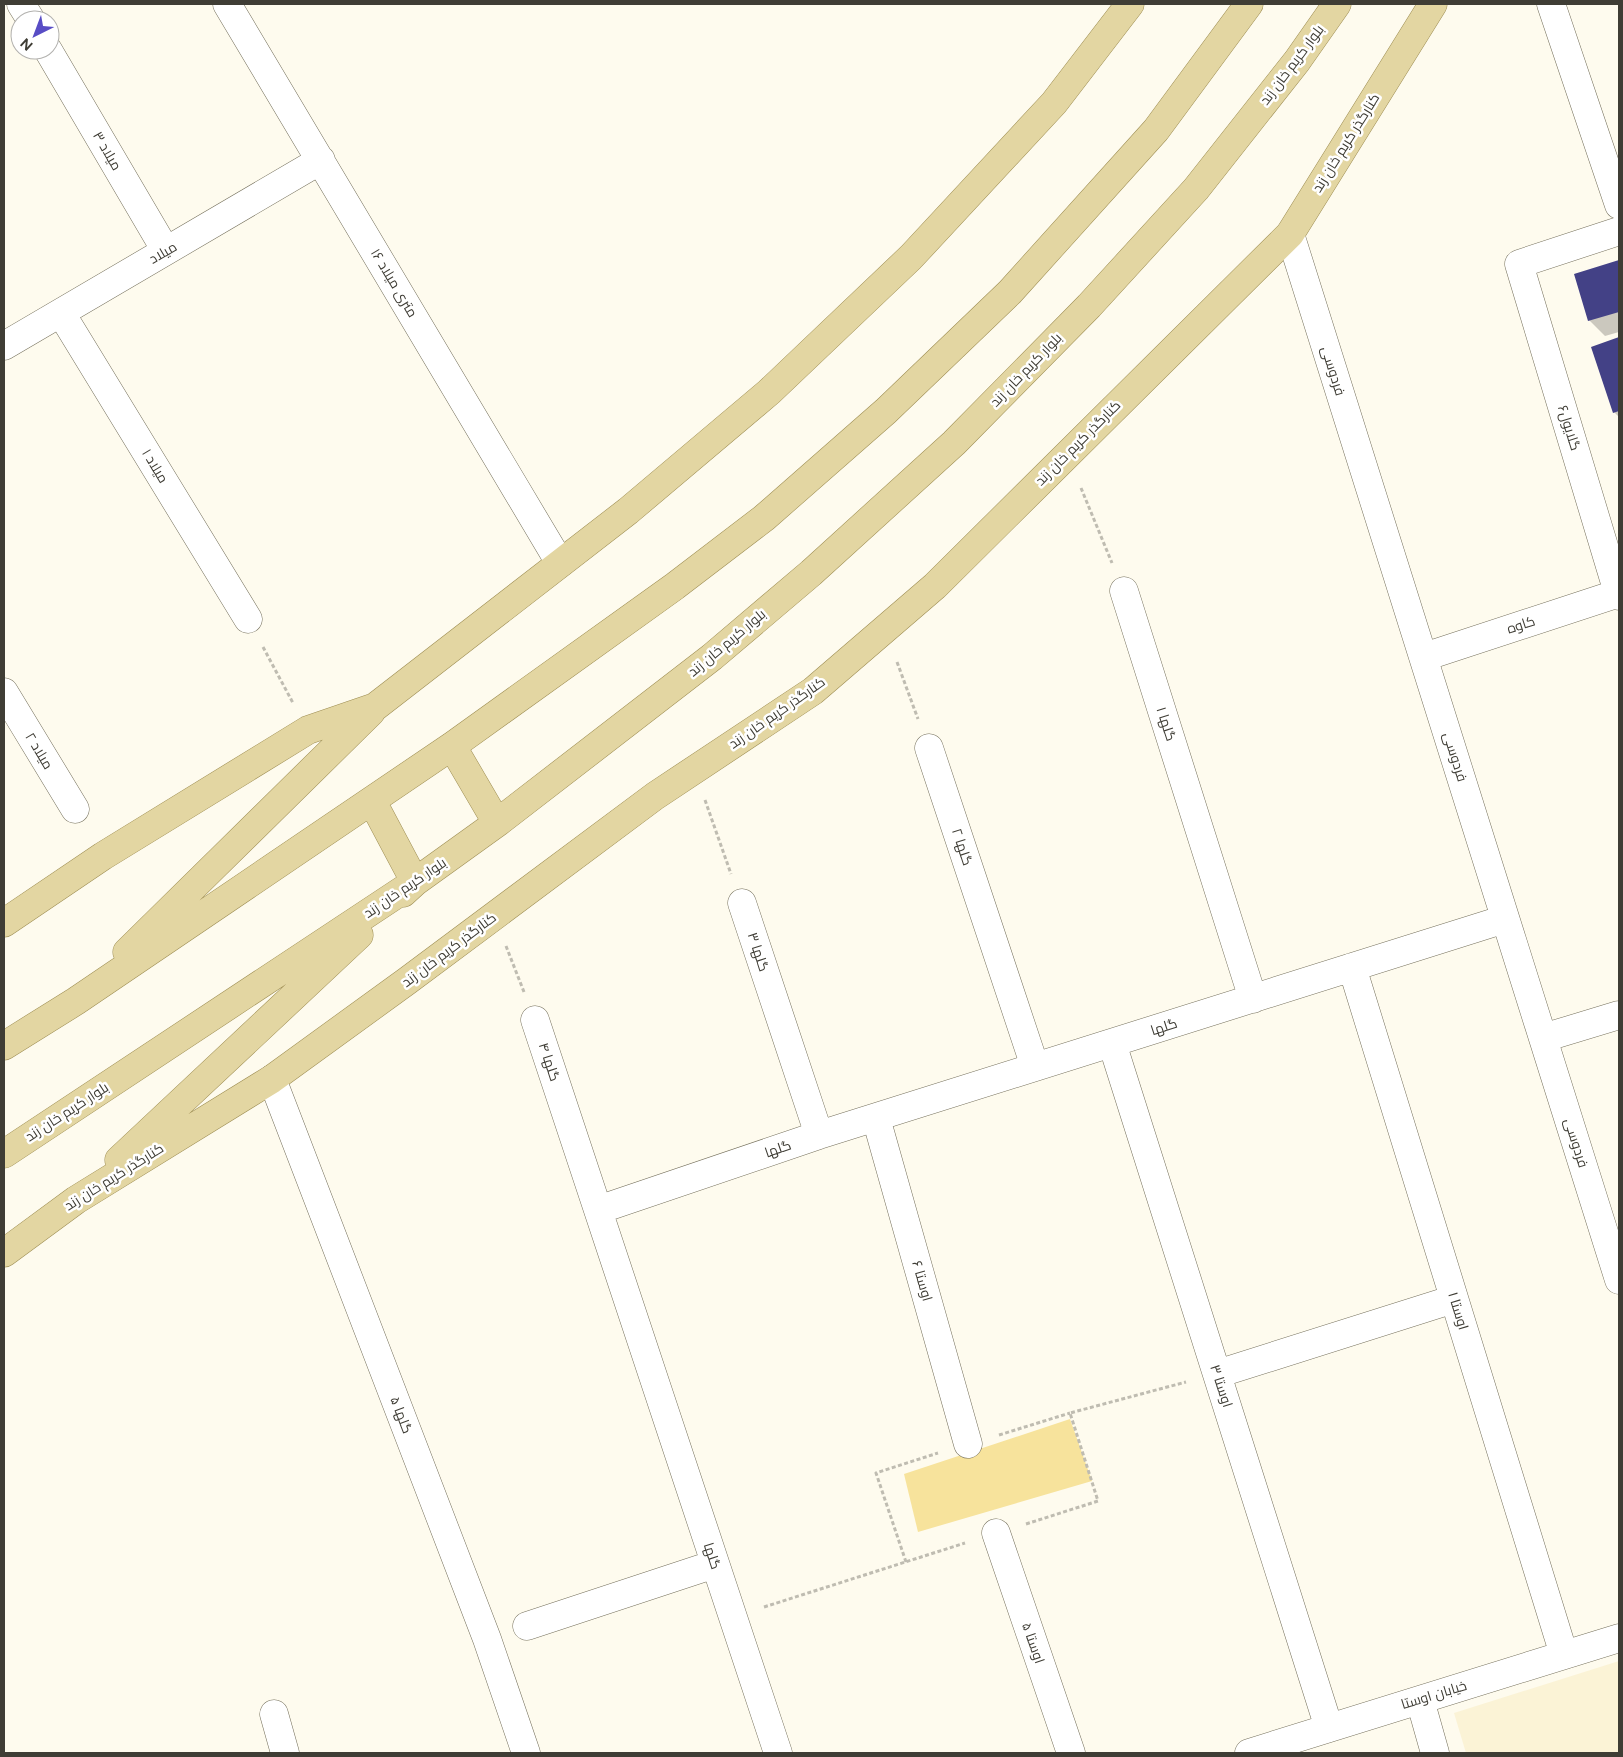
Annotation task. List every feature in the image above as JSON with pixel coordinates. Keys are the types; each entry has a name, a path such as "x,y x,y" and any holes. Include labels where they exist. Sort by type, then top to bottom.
{"main road":[{"path":"76,1001 375,708 628,511 769,392 911,257 1054,103 1130,4"},
{"path":"4,1046 76,1001 452,746 675,586 764,518 886,411 1010,292 1156,130 1249,4"},
{"name":"بلوار کریم خان زند","path":"4,1154 415,882 497,823 712,657 811,573 954,443 1089,306 1196,189 1297,61 1336,4"},
{"name":"کنارگذر کریم خان زند","path":"4,1253 76,1200 272,1079 655,796 813,692 935,586 1290,234 1432,4"},
{"path":"4,923 103,856 308,730 375,708"},
{"path":"452,746 497,823"},
{"path":"76,1200 415,882 372,801"}],"street":[{"name":"۱۶ متری میلاد","path":"227,4 560,563"},
{"path":"1551,4 1619,205"},
{"name":"میلاد ۳","path":"54,60 166,251"},
{"name":"میلاد","path":"4,346 321,160"},
{"name":"گلایول۶","path":"1619,231 1519,264 1619,594"},
{"name":"فردوسی","path":"1290,234 1619,1280"},
{"name":"میلاد ۱","path":"61,313 248,619"},
{"name":"گلها ۱","path":"1124,591 1252,999"},
{"name":"کاوه","path":"1424,657 1619,594"},
{"name":"میلاد ۲","path":"4,692 75,810"},
{"name":"گلها ۲","path":"929,748 1035,1067"},
{"name":"گلها ۳","path":"742,903 819,1135"},
{"name":"گلها","path":"778,1753 598,1210 819,1135 1506,919"},
{"name":"اوستا ۱","path":"1352,967 1564,1655"},
{"path":"1543,1038 1619,1015"},
{"name":"گلها ۴","path":"535,1020 598,1210"},
{"name":"اوستا ۳","path":"1112,1043 1329,1728"},
{"name":"گلها ۵","path":"272,1079 487,1640 526,1753"},
{"name":"اوستا ۶","path":"876,1118 968,1444"},
{"path":"1217,1374 1454,1299"},
{"name":"اوستا ۵","path":"996,1533 1071,1753"},
{"path":"527,1626 715,1564"},
{"name":"خیابان اوستا","path":"1249,1753 1619,1638"},
{"path":"1420,1700 1435,1753"},
{"path":"274,1714 285,1753"}],"path":[{"path":"1067,454 1124,591"},
{"path":"248,619 308,730"},
{"path":"886,628 929,748"},
{"path":"694,770 742,903"},
{"path":"494,916 535,1020"}],"shaded area":[{"path":"1070,1419 1092,1481 918,1532 904,1474"},
{"path":"1619,1661 1619,1753 1466,1753 1454,1713"}],"building":[{"path":"1619,260 1619,312 1588,321 1574,274"},
{"path":"1619,337 1619,411 1613,413 1591,347"}]}
